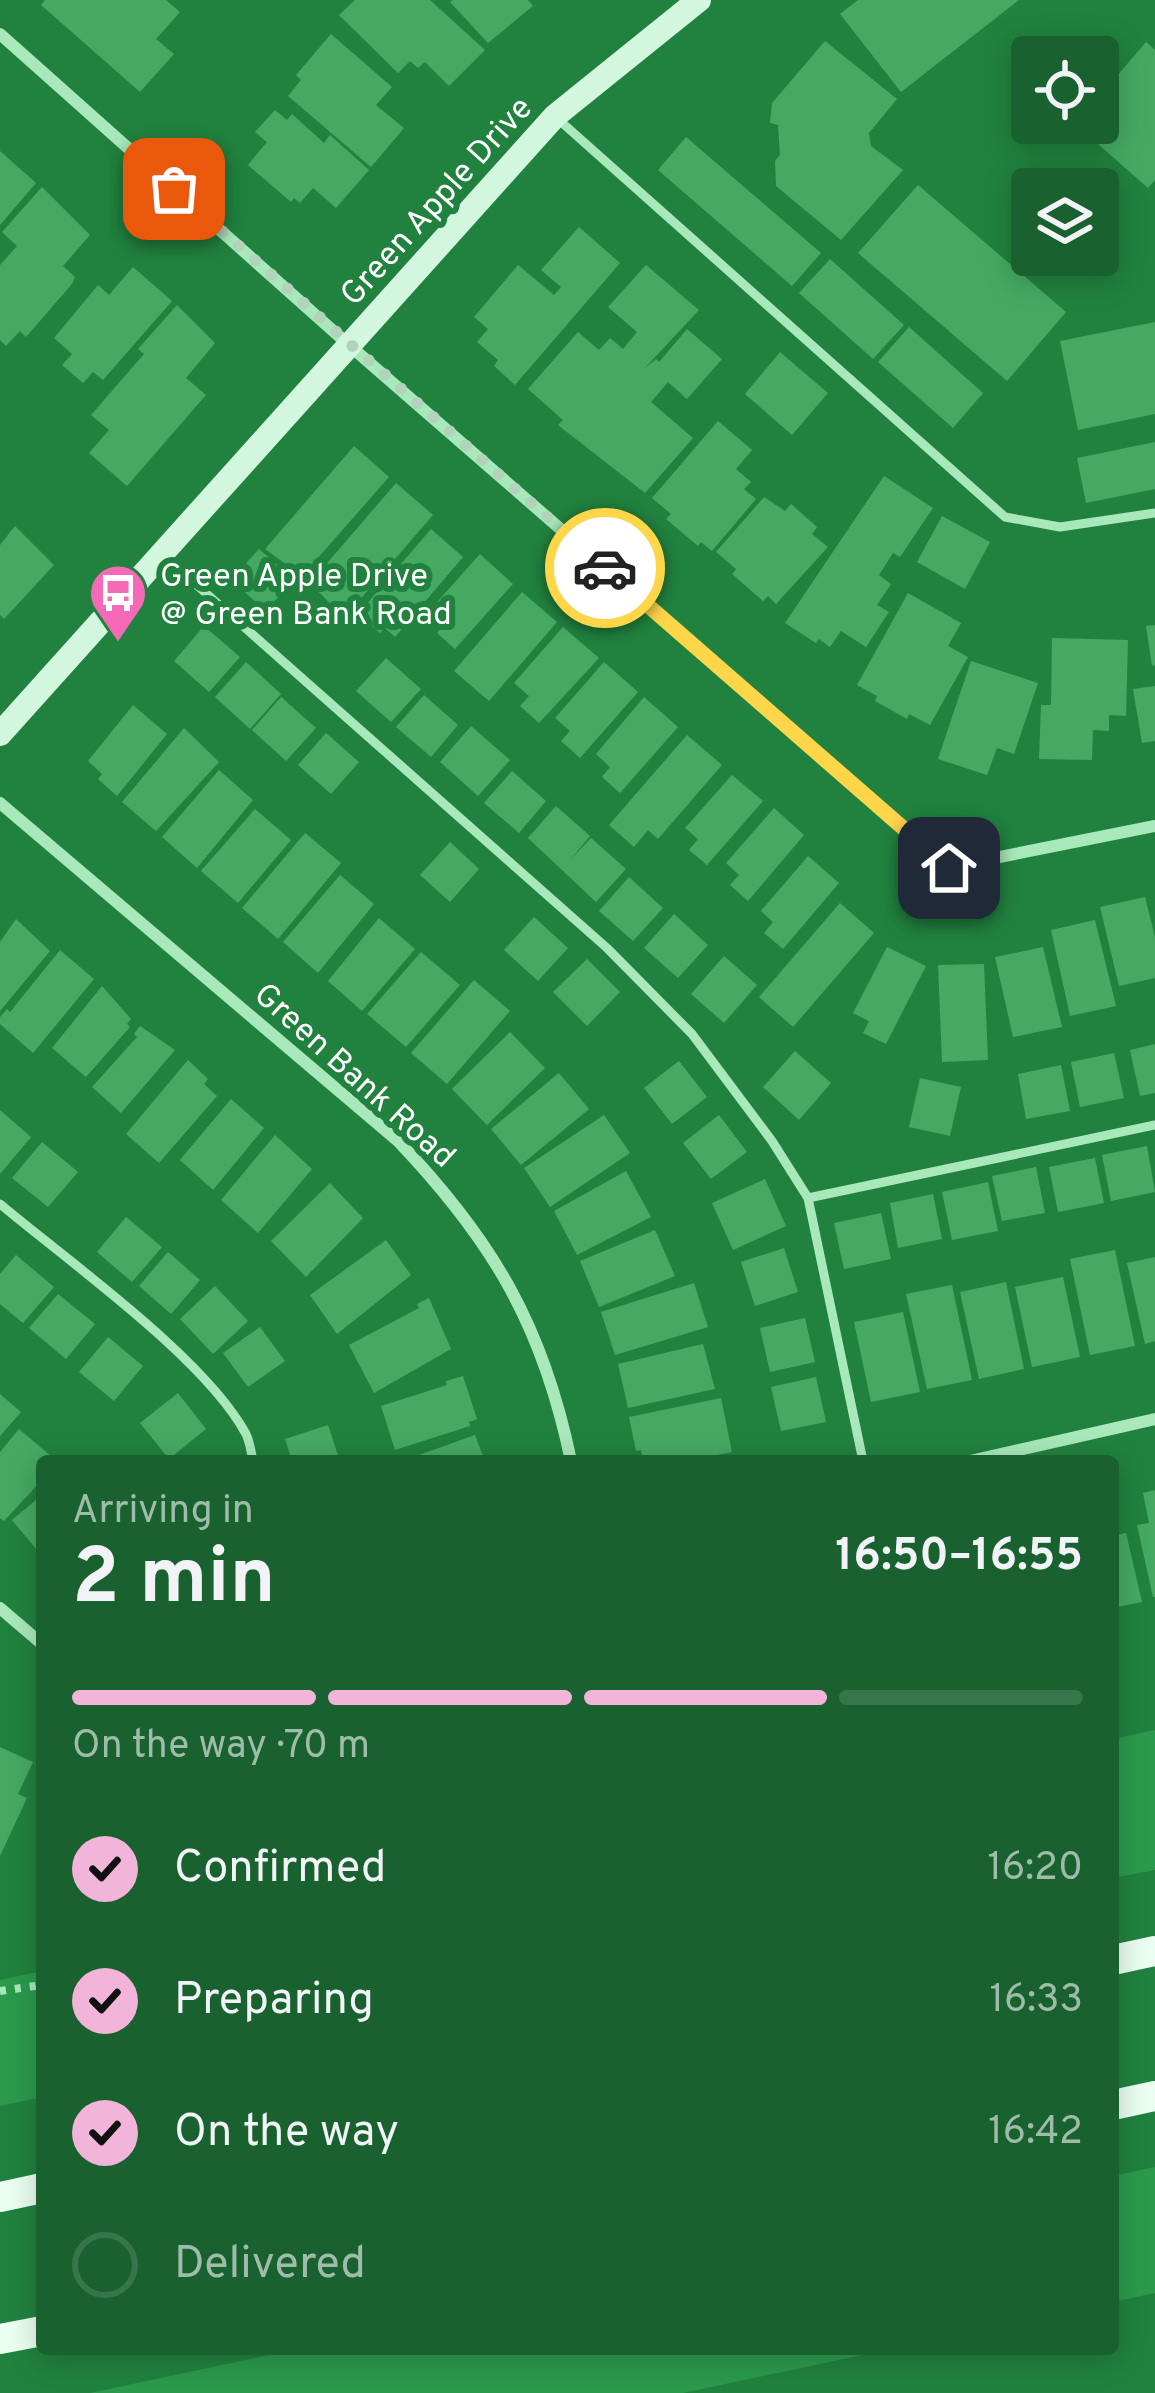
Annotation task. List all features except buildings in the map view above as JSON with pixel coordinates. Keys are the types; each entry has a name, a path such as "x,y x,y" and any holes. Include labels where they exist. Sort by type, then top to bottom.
{"main road":[{"path":"1119,1959 1155,1951"},
{"path":"1119,2103 1155,2096"},
{"path":"0,2197 36,2189"},
{"path":"0,2339 36,2331"}],"street":[{"name":"Green Apple Drive","path":"0,734 555,116 699,0"},
{"path":"0,34 949,868 1155,826"},
{"name":"Green Bank Road","path":"0,802 399,1142 454,1200 497,1261 530,1324 559,1403 570,1455"},
{"path":"996,1455 1155,1419"},
{"path":"0,1608 36,1639"}],"lane":[{"path":"555,116 1005,517 1060,527 1155,513"},
{"path":"161,554 608,948 692,1034 808,1198 862,1455"},
{"path":"808,1198 1155,1125"},
{"path":"0,1204 162,1340 248,1436 252,1455"}],"path":[{"path":"0,1990 36,1986"}],"green space":[{"path":"1155,1730 1155,1870 1119,1877 1119,1738"},
{"path":"36,1972 36,2098 0,2106 0,1980"},
{"path":"1155,2167 1155,2293 1119,2301 1119,2175"},
{"path":"269,2355 863,2355 683,2393 90,2393"}],"way so far":[{"path":"174,189 605,568"}],"place":[{"name":"Green Apple Drive @ Green Bank Road","path":"118,644"}],"route":[{"path":"605,568 949,868"}]}
